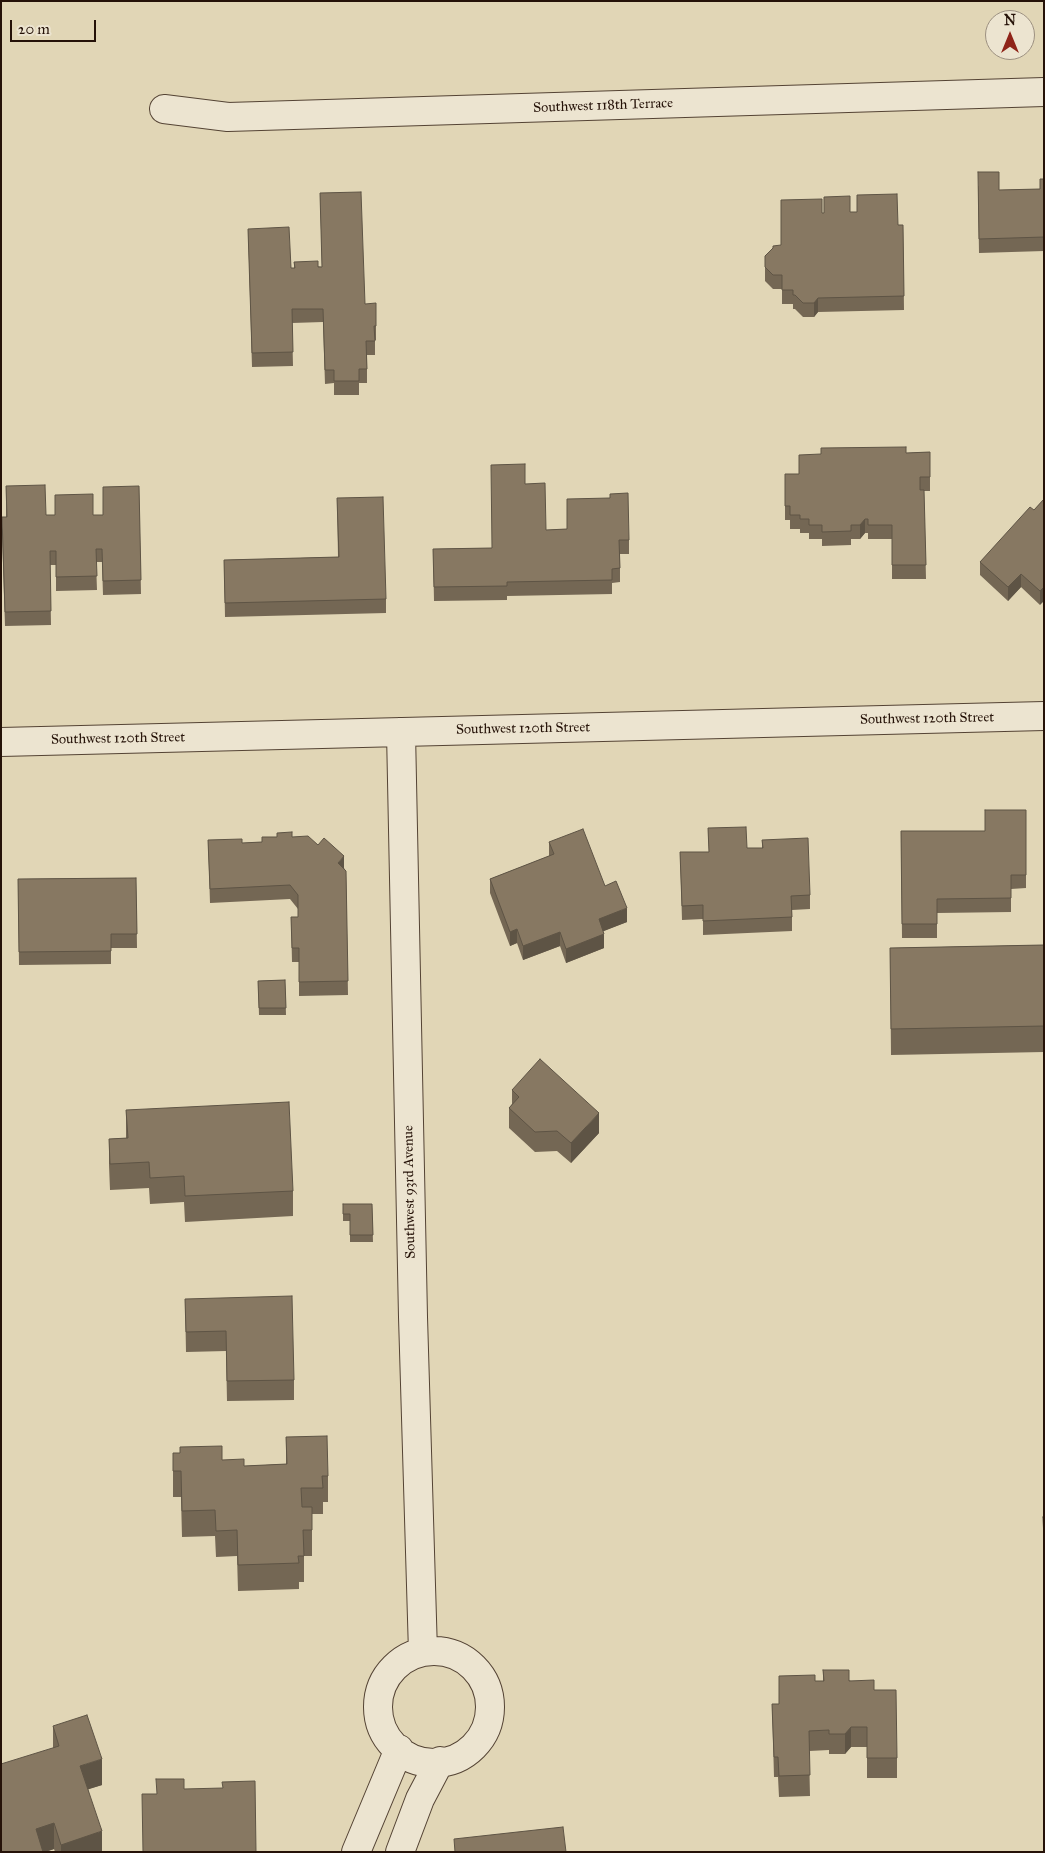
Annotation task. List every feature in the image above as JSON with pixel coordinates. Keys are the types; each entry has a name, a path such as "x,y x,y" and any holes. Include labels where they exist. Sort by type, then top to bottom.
{"street":[{"name":"Southwest 118th Terrace","path":"164,109 228,117 1044,92"},
{"name":"Southwest 120th Street","path":"1,742 1044,716"},
{"name":"Southwest 93rd Avenue","path":"401,732 413,1318 423,1652"},
{"path":"438,1651 454,1654 468,1662 478,1672 486,1686 490,1701 489,1717 484,1732 475,1745 463,1754 448,1760 433,1762 418,1760 405,1754 385,1733 380,1719 378,1704 381,1690 387,1677 396,1665 409,1657 423,1652 438,1651"},
{"path":"356,1852 399,1749"},
{"path":"400,1852 420,1799 440,1761"}],"building":[{"path":"978,172 999,172 999,190 1040,189 1040,179 1044,179 1044,237 979,239"},
{"path":"361,192 365,304 376,303 376,326 374,326 375,341 366,341 367,369 359,369 359,381 334,381 334,370 325,370 323,309 292,309 293,352 252,353 248,229 289,227 291,268 295,268 294,262 318,261 318,267 322,267 320,193"},
{"path":"897,194 898,225 903,225 904,296 818,298 814,303 803,303 793,295 793,290 782,290 782,275 773,275 765,267 765,256 773,246 781,245 781,200 822,199 822,213 824,213 824,197 850,196 850,212 857,212 857,195"},
{"path":"906,447 906,453 930,452 930,477 920,477 920,490 924,490 926,565 892,565 892,525 868,525 868,519 865,519 860,525 851,525 851,531 822,532 822,525 809,525 809,519 800,519 800,515 790,515 790,506 785,506 785,474 799,474 799,455 821,454 821,448"},
{"path":"525,464 525,484 545,483 546,530 567,529 567,499 610,498 610,494 628,493 629,540 619,540 620,568 612,569 612,580 507,582 507,586 434,587 433,549 492,548 491,465"},
{"path":"45,485 46,515 55,515 55,495 93,494 93,515 103,515 103,487 139,486 141,580 103,581 102,549 96,549 97,576 56,577 56,551 50,551 51,611 5,612 2,517 7,517 6,486"},
{"path":"383,497 386,599 225,603 224,560 339,557 337,498"},
{"path":"1044,499 1044,587 1040,591 1021,574 1008,587 980,562 1030,507 1034,510"},
{"path":"985,810 1026,810 1026,875 1011,875 1011,898 937,899 937,924 902,924 901,831 985,831"},
{"path":"746,827 747,848 763,848 762,840 808,838 810,895 791,896 792,917 703,921 703,905 682,906 680,852 709,852 708,828"},
{"path":"583,829 605,886 616,881 627,908 599,919 604,934 566,949 560,932 523,946 517,929 510,932 490,879 554,854 549,842"},
{"path":"292,832 292,837 308,836 318,845 324,838 344,856 338,863 346,871 348,981 299,982 299,948 292,948 291,917 298,917 298,895 290,885 210,889 208,840 242,839 242,843 262,842 262,837 277,837 277,833"},
{"path":"136,878 137,934 111,934 111,951 19,952 18,879"},
{"path":"1044,945 1044,1026 891,1029 890,948"},
{"path":"285,980 286,1008 259,1008 258,981"},
{"path":"540,1059 599,1113 571,1143 557,1131 535,1132 509,1108 519,1097 512,1090"},
{"path":"289,1102 293,1191 185,1196 184,1176 150,1178 149,1162 110,1164 109,1139 128,1138 126,1110"},
{"path":"343,1204 372,1204 373,1235 350,1235 350,1214 343,1214"},
{"path":"292,1296 294,1380 227,1381 226,1331 186,1332 185,1299"},
{"path":"327,1436 328,1476 322,1476 323,1488 301,1488 302,1507 312,1507 312,1530 303,1530 304,1556 298,1556 299,1563 238,1565 237,1530 216,1531 215,1510 182,1511 181,1471 173,1471 173,1453 180,1453 180,1447 222,1446 222,1460 244,1459 244,1466 287,1464 286,1437"},
{"path":"823,1670 849,1670 849,1681 874,1680 874,1690 896,1690 897,1758 867,1758 867,1727 851,1727 845,1734 829,1734 829,1730 809,1731 810,1775 779,1776 778,1757 774,1757 772,1704 779,1704 779,1676 815,1675 815,1681 824,1681"},
{"path":"87,1715 102,1759 80,1766 102,1831 61,1845 54,1823 36,1829 43,1852 1,1852 1,1764 59,1746 53,1726"},
{"path":"156,1779 184,1779 184,1789 223,1788 222,1782 255,1781 256,1852 143,1852 142,1794 157,1794"},
{"path":"563,1827 566,1852 455,1852 454,1839"}]}
